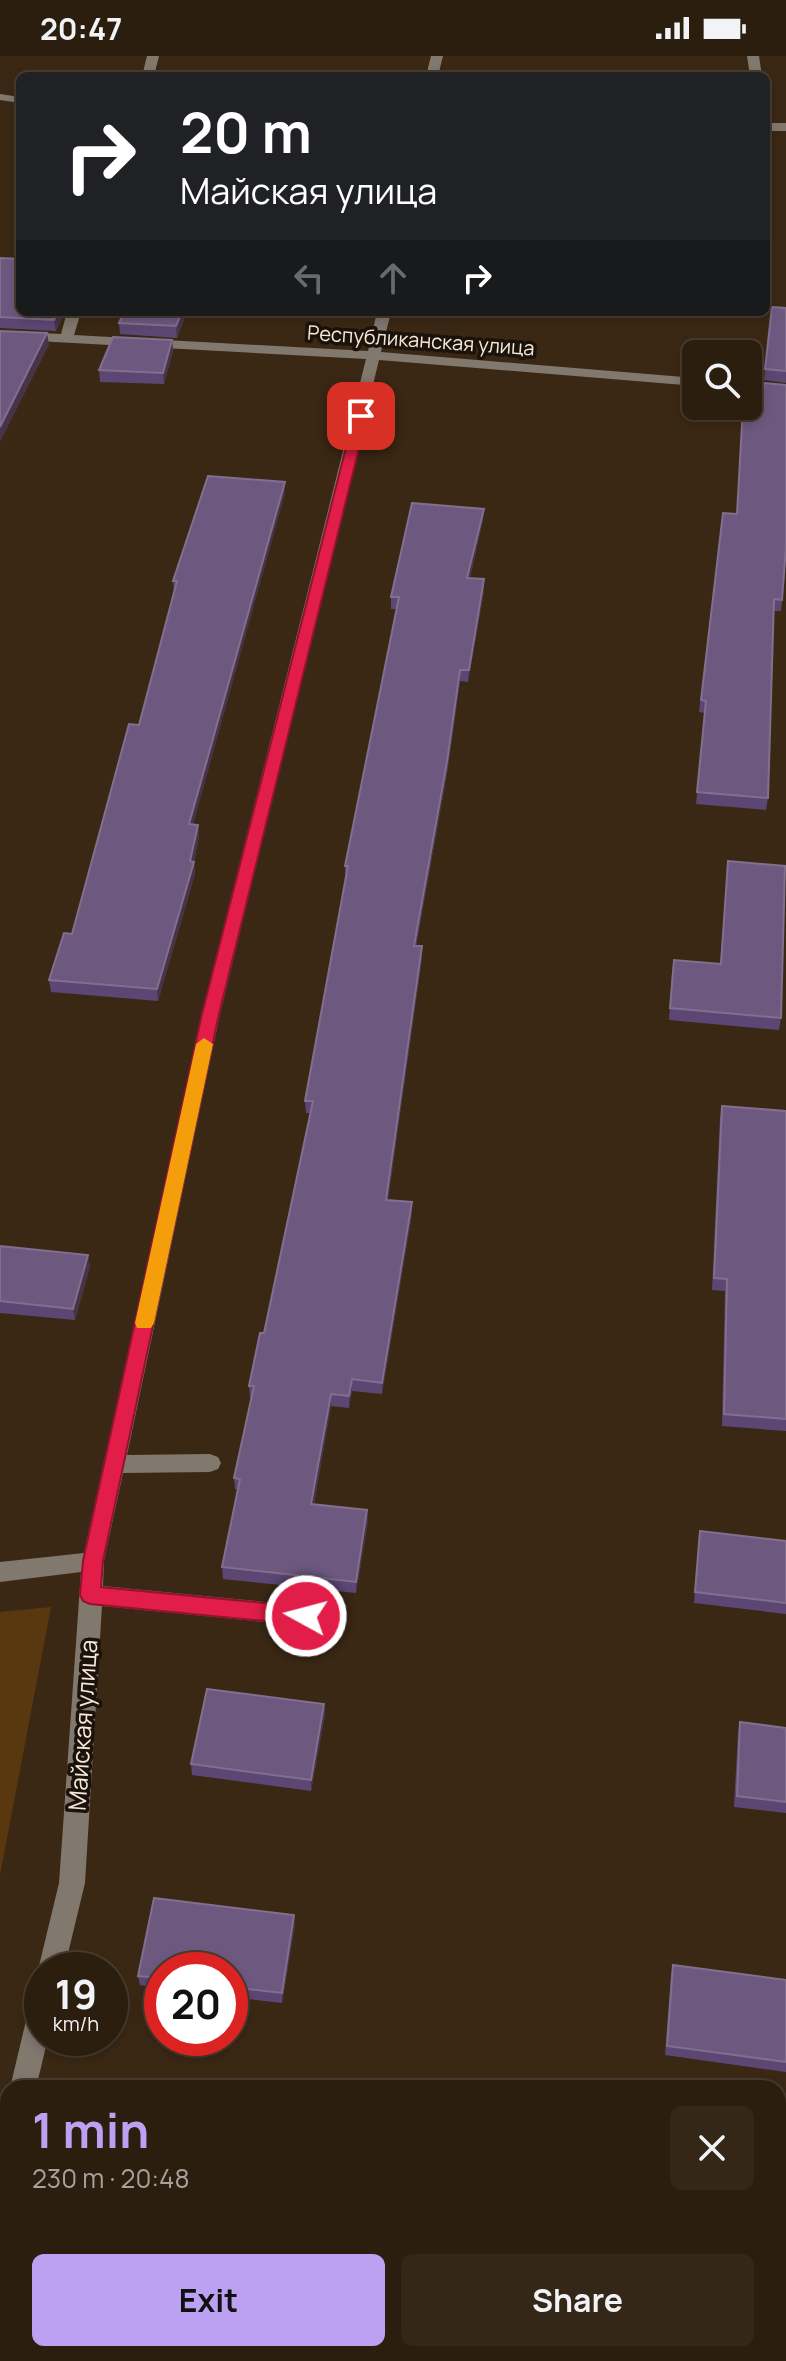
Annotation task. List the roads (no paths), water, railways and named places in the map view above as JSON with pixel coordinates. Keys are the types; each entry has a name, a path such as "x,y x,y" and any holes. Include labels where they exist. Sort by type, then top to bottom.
{"street":[{"path":"66,339 73,316"},
{"name":"Майская улица","path":"55,1952 72,1883 93,1561 211,1014 376,356 383,316"},
{"name":"Республиканская улица","path":"0,335 376,356 682,381"},
{"path":"762,387 786,389"},
{"path":"114,1464 210,1463"},
{"path":"0,1572 93,1561"},
{"path":"90,1595 306,1616"},
{"path":"25,2080 31,2056"}]}
